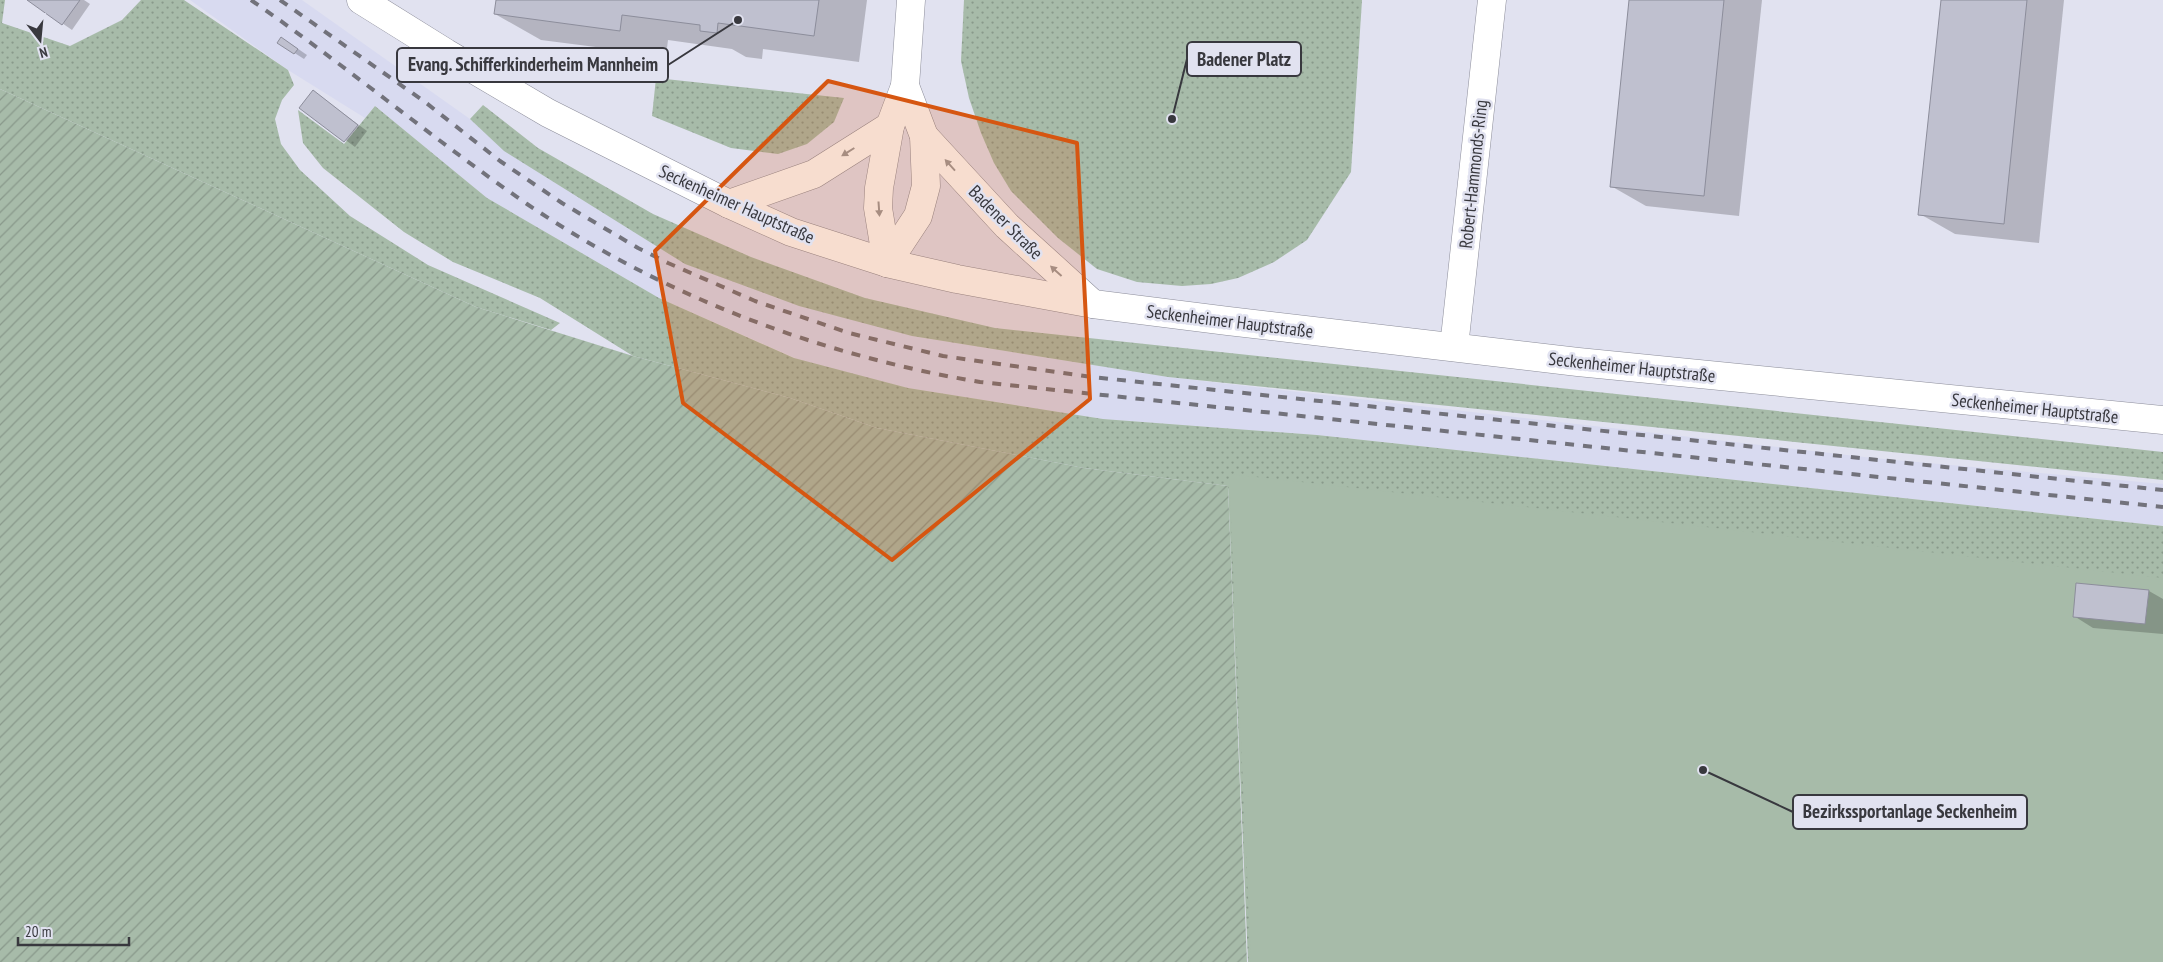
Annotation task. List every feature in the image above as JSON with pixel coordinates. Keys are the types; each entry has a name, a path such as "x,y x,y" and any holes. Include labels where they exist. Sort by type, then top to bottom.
{"main road":[{"name":"Seckenheimer Hauptstraße","path":"361,0 548,113 729,204 791,232 887,263 957,279 1093,304 1578,362 2163,420"},
{"name":"Badener Straße","path":"887,263 878,208 879,188 890,126 905,86 911,0"},
{"name":"Robert-Hammonds-Ring","path":"1454,347 1492,0"},
{"name":"Badener Straße","path":"887,263 918,216 926,186 924,136 905,86"},
{"path":"729,204 814,174 890,126"},
{"name":"Badener Straße","path":"924,136 1007,226 1093,304"}],"highlighted area":[{"path":"828,81 1077,143 1090,399 892,560 683,403 655,251"}],"shaded area":[{"path":"190,0 302,0 470,119 508,153 685,264 912,336 1168,377 1873,458 2163,484 2163,526 1317,435 1103,419 908,388 802,361 659,298 487,198 375,106 365,118 288,70"}],"green space":[{"path":"0,0 5,0 2,23 70,46 122,20 141,0 184,0 288,70 294,85 282,100 275,119 281,144 300,170 350,216 428,265 560,323 551,330 476,307 0,89"},
{"path":"964,0 1362,0 1351,172 1307,240 1274,262 1238,278 1211,284 1182,286 1137,282 1097,269 1058,238 1011,191 994,163 969,98 961,61"},
{"path":"656,78 844,98 834,122 807,144 778,154 731,148 652,116"},
{"path":"0,89 476,307 633,356 790,398 877,428 1084,468 1228,486 1247,962 0,962"},
{"path":"483,105 538,148 653,214 751,257 865,298 995,328 2163,452 2163,480 1168,377 912,336 799,306 685,264 504,151 470,119"},
{"path":"375,106 487,198 659,298 794,358 908,388 1103,419 1317,435 2163,526 2163,651 1323,962 1248,962 1228,486 1084,468 877,428 790,398 633,356 540,298 453,262 404,232 323,168 303,143 298,110 344,144"},
{"path":"1229,474 2163,578 2163,962 1251,962"}],"building":[{"path":"27,0 80,0 62,25"},
{"path":"496,0 819,0 814,36 718,23 717,33 700,31 700,25 622,15 620,31 494,14"},
{"path":"1629,0 1724,0 1704,196 1610,187"},
{"path":"1941,0 2027,0 2004,224 1918,215"},
{"path":"281,37 298,49 294,54 277,43"},
{"path":"313,90 358,125 344,142 299,108"},
{"path":"2076,583 2149,590 2145,624 2073,617"}],"railway":[{"path":"251,0 321,50 457,154 527,204 579,237 633,267 688,294 802,338 860,356 980,382 2163,507"},
{"path":"280,0 425,102 500,161 562,203 638,248 755,301 849,333 943,356 1092,377 2163,490"}],"place":[{"name":"Evang. Schifferkinderheim Mannheim","path":"738,20"},
{"name":"Badener Platz","path":"1172,119"},
{"name":"Bezirkssportanlage Seckenheim","path":"1703,770"}]}
